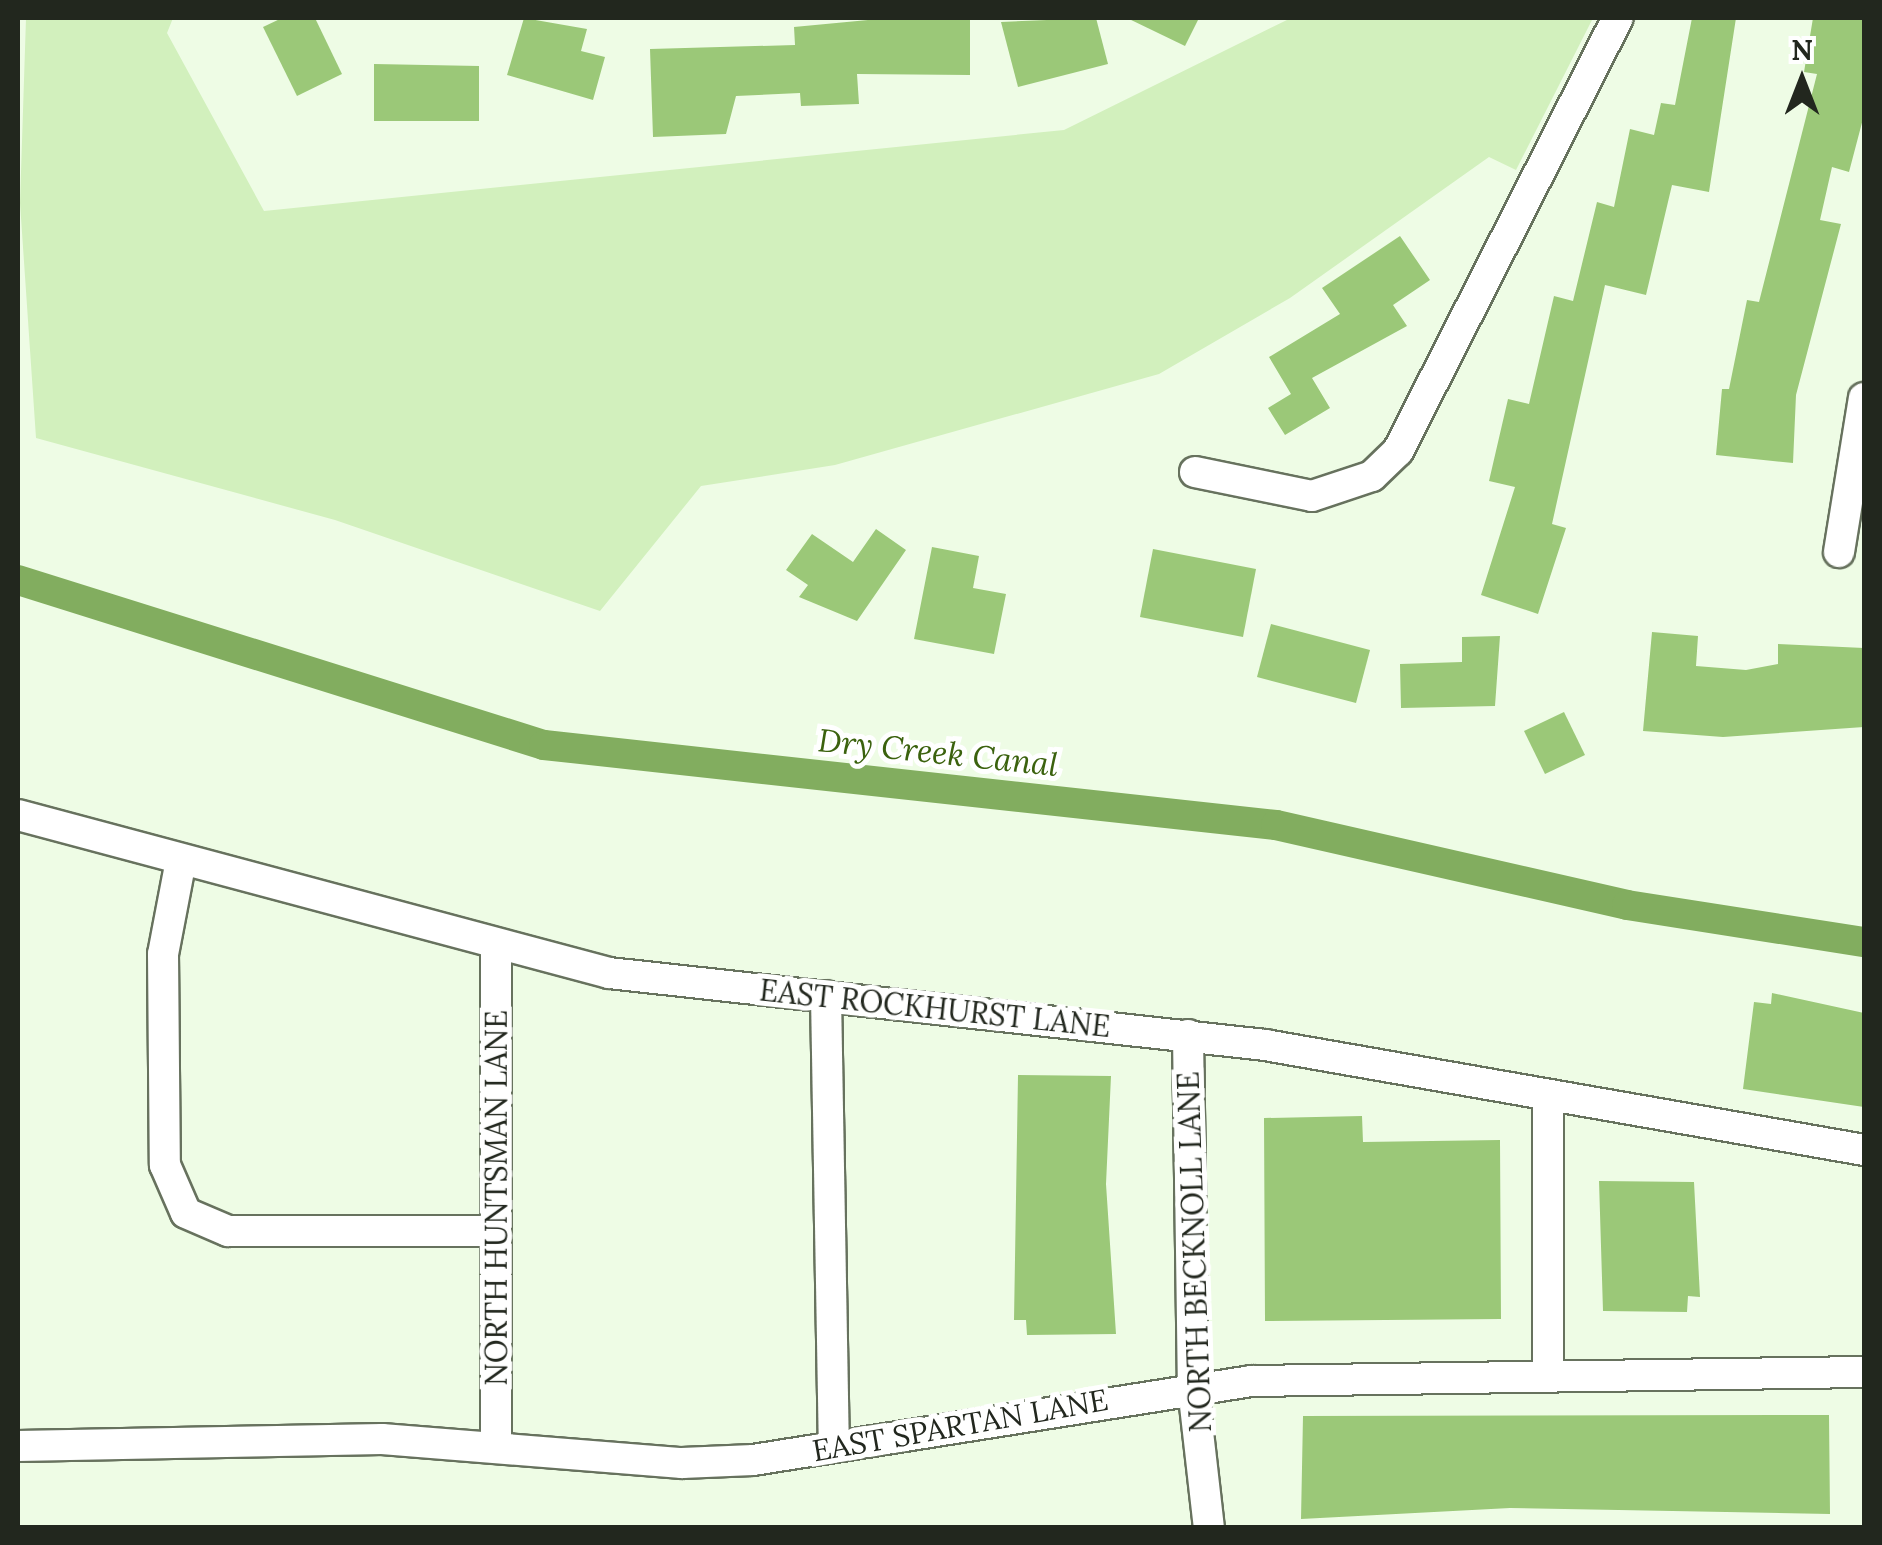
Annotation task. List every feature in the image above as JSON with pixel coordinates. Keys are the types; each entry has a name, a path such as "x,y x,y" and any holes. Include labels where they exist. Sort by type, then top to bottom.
{"street":[{"path":"1196,472 1312,496 1372,476 1398,451 1618,18"},
{"path":"1838,552 1864,398"},
{"name":"EAST ROCKHURST LANE","path":"18,815 496,949 610,973 1188,1035 1548,1100 1864,1150"},
{"path":"181,860 163,954 166,1165 186,1214 228,1230 494,1230"},
{"name":"NORTH HUNTSMAN LANE","path":"496,949 496,1447"},
{"path":"826,996 834,1447"},
{"name":"NORTH BECKNOLL LANE","path":"1188,1035 1192,1388 1209,1528"},
{"path":"1548,1100 1548,1376"},
{"name":"EAST SPARTAN LANE","path":"18,1446 382,1439 496,1447 618,1463 753,1460 1192,1388 1548,1376 1864,1372"}],"green space":[{"path":"26,18 173,18 167,33 264,211 1064,130 1291,18 1593,18 1516,170 1489,157 1290,298 1159,374 835,465 701,486 600,611 335,520 36,438 20,203"}],"building":[{"path":"282,18 315,18 342,74 297,96 263,27"},
{"path":"524,18 587,29 581,51 605,57 593,100 507,75"},
{"path":"889,18 970,18 970,75 857,74 859,104 801,106 800,93 736,96 726,134 653,137 650,49 795,45 794,27"},
{"path":"1096,18 1108,64 1018,87 1001,22"},
{"path":"1127,18 1199,18 1185,46"},
{"path":"1692,18 1736,18 1709,192 1672,185 1646,295 1605,285 1552,524 1566,528 1538,614 1481,595 1515,487 1489,481 1508,399 1529,404 1554,296 1573,301 1597,202 1614,207 1630,129 1654,135 1661,103 1675,105"},
{"path":"1813,18 1864,18 1864,115 1849,172 1832,167 1820,220 1841,224 1796,395 1793,463 1716,455 1722,389 1729,389 1747,300 1759,302 1817,74 1804,72"},
{"path":"374,64 479,66 479,121 374,121"},
{"path":"1400,236 1430,280 1393,305 1407,326 1312,378 1330,408 1285,435 1268,408 1291,394 1269,357 1340,314 1322,288"},
{"path":"876,529 906,550 857,621 799,597 808,585 786,570 812,534 853,562"},
{"path":"932,547 979,556 973,588 1006,594 994,654 914,639"},
{"path":"1153,549 1256,569 1243,637 1140,617"},
{"path":"1271,624 1370,650 1356,703 1257,677"},
{"path":"1652,632 1698,636 1696,666 1746,670 1778,664 1778,644 1864,648 1864,727 1723,737 1643,731"},
{"path":"1500,636 1495,706 1401,708 1400,664 1462,662 1462,637"},
{"path":"1564,712 1585,755 1545,774 1524,731"},
{"path":"1772,993 1864,1013 1864,1107 1743,1089 1754,1002 1771,1004"},
{"path":"1018,1075 1111,1076 1106,1184 1116,1334 1027,1335 1026,1320 1014,1320"},
{"path":"1362,1116 1363,1142 1500,1140 1501,1319 1265,1321 1264,1118"},
{"path":"1599,1181 1694,1182 1700,1297 1688,1296 1687,1312 1603,1311"},
{"path":"1829,1415 1830,1514 1510,1508 1301,1519 1303,1416"}],"waterway":[{"name":"Dry Creek Canal","path":"18,580 544,745 1276,825 1627,905 1864,942"}]}
